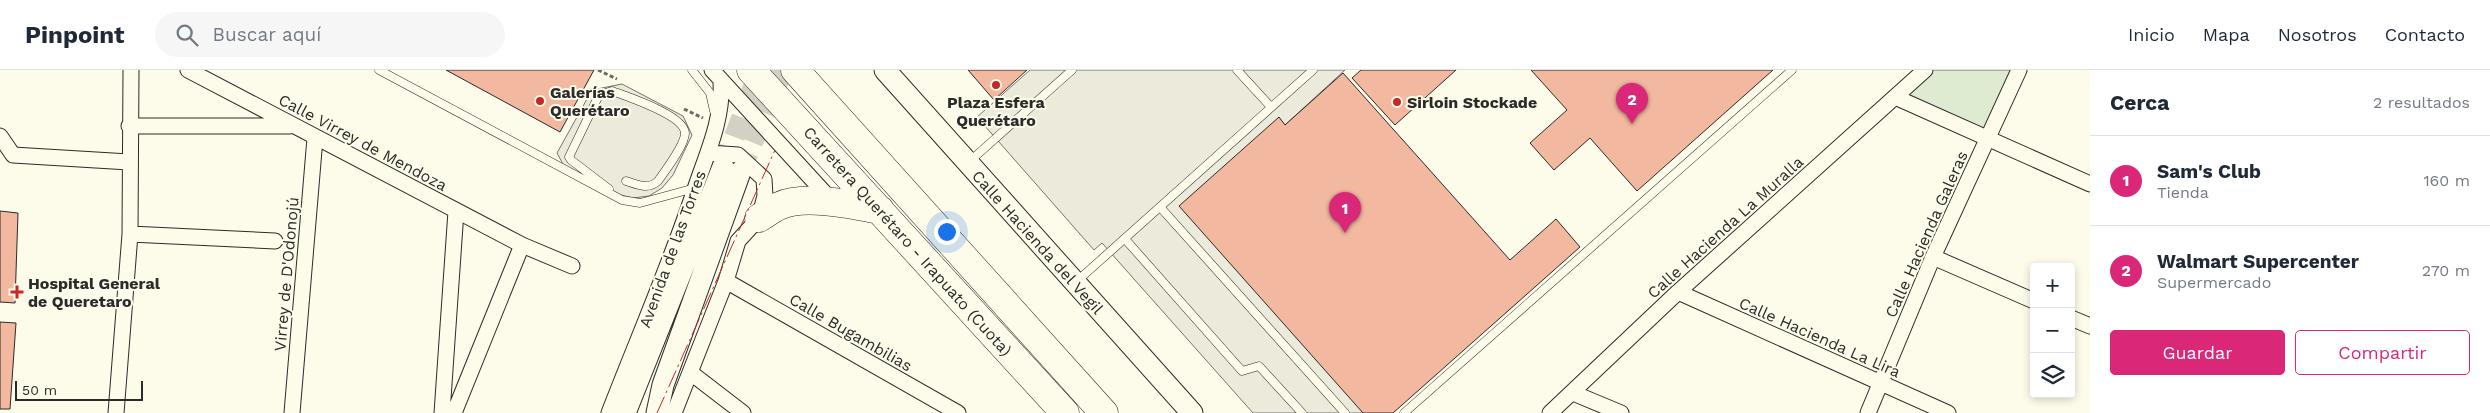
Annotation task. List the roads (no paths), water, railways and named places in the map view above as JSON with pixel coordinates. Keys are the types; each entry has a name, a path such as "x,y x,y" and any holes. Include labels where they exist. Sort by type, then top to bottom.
{"highway":[{"name":"Carretera Querétaro - Irapuato (Cuota)","path":"751,70 1065,413"},
{"name":"Carretera Querétaro - Irapuato (Cuota)","path":"795,70 1104,413"},
{"path":"759,218 781,205 832,202 880,210"}],"main road":[{"name":"Calle Hacienda del Vegil","path":"885,70 1192,413"},
{"name":"Avenida de las Torres","path":"624,413 723,164"},
{"name":"Avenida de las Torres","path":"657,413 723,164"}],"street":[{"path":"116,413 130,234 129,126 131,70"},
{"name":"Calle Virrey de Mendoza","path":"188,70 522,245 572,266"},
{"path":"712,70 832,202"},
{"name":"Calle Hacienda La Muralla","path":"1550,413 1678,292 1925,70"},
{"name":"Calle Hacienda Galeras","path":"1868,413 1933,257 2020,70"},
{"name":"Avenida de las Torres","path":"609,413 680,237 695,188 723,164 717,125 722,100 721,82"},
{"path":"1895,97 2090,184"},
{"path":"129,126 293,126"},
{"path":"0,136 13,155 129,162"},
{"name":"Virrey de D'Odonojú","path":"292,413 315,138"},
{"path":"674,413 692,373 726,281 740,236 759,218 765,196 764,179 738,155 723,164"},
{"path":"442,413 456,211"},
{"path":"130,234 275,241"},
{"path":"454,413 522,245"},
{"path":"1933,257 2030,299"},
{"name":"Calle Bugambilias","path":"726,281 958,413"},
{"name":"Calle Hacienda La Lira","path":"1678,292 1948,413"},
{"path":"2075,320 2090,326"},
{"path":"692,373 743,413"},
{"path":"1573,393 1621,413"}],"lane":[{"path":"379,70 622,200 640,203 695,188"},
{"path":"692,70 710,93 717,125"},
{"path":"969,163 1072,70"},
{"path":"1237,70 1272,108"},
{"path":"1075,283 1313,70"},
{"path":"1404,413 1792,70"},
{"path":"622,200 569,157 599,95 612,90 673,117 682,125 685,134 683,141 658,181 652,186 642,187 626,181"},
{"path":"1160,207 1345,413"},
{"path":"1125,239 1242,371 1260,366 1302,413"}],"tunnel":[{"path":"723,167 760,70"},
{"path":"740,172 783,70"}],"place":[{"name":"Plaza Esfera Querétaro","path":"996,85"},
{"name":"Galerías Querétaro","path":"540,101"},
{"name":"Sirloin Stockade","path":"1397,102"},
{"name":"Walmart Supercenter","path":"1632,124"},
{"name":"Sam's Club","path":"1345,233"},
{"name":"Hospital General de Queretaro","path":"17,292"}]}
